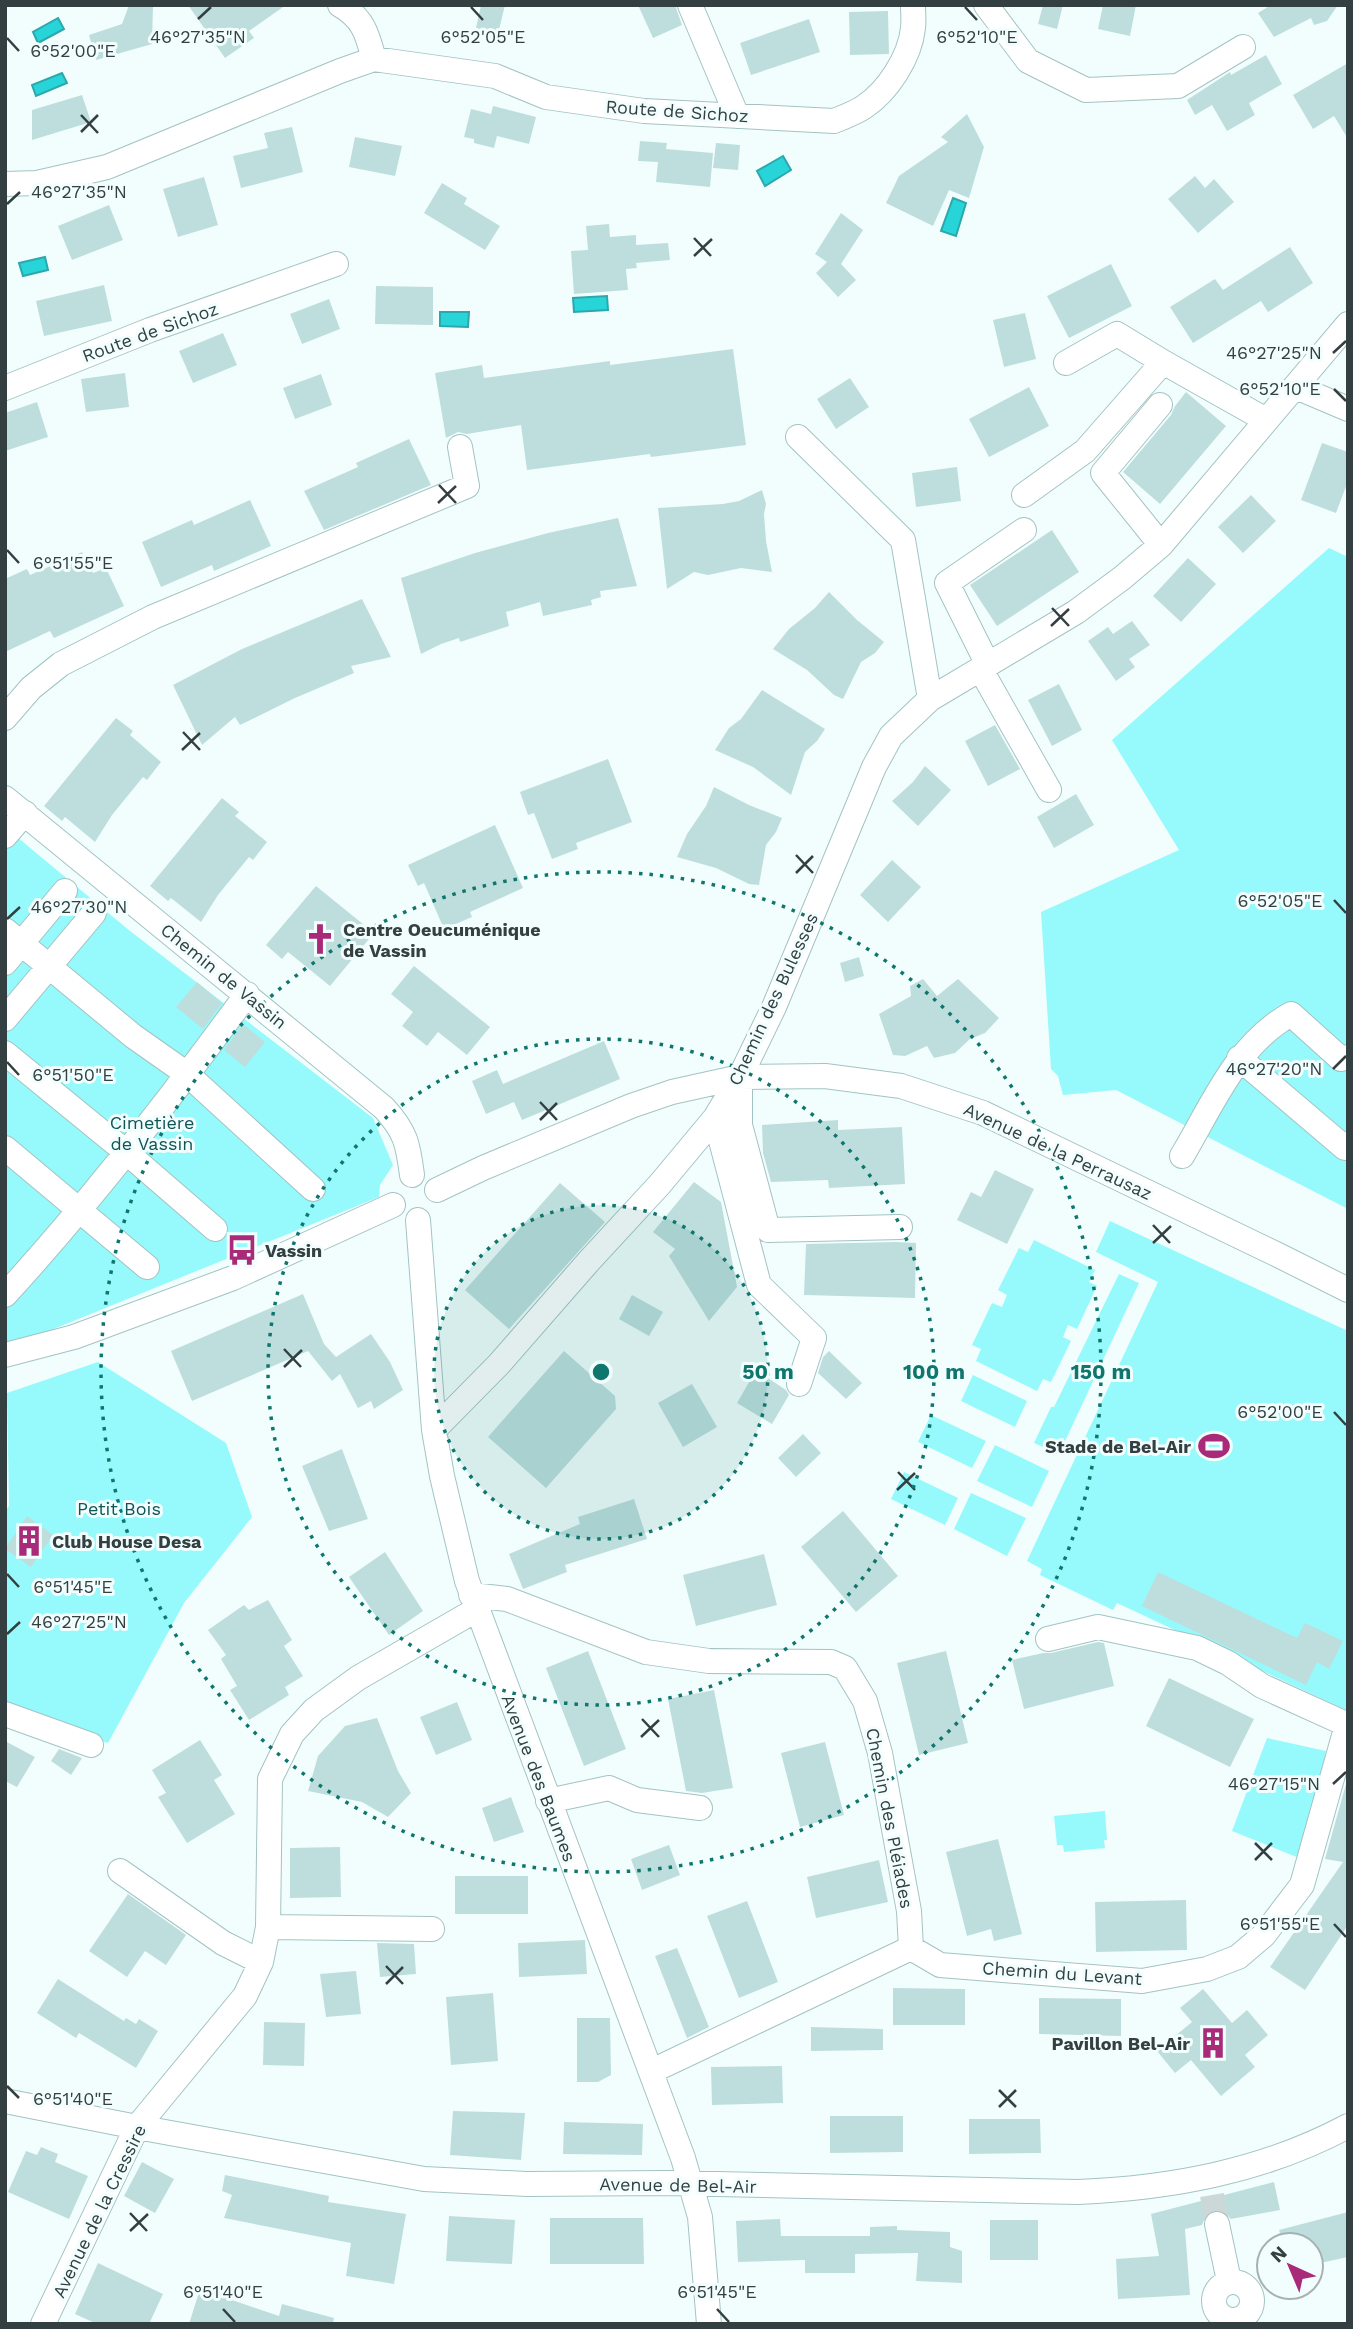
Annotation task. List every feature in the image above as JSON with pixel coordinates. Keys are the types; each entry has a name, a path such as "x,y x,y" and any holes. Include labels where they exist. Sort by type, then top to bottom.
{"street":[{"path":"340,5 354,13 361,22 374,59"},
{"path":"690,5 737,116"},
{"name":"Route de Sichoz","path":"5,184 37,183 107,167 374,59 495,76 546,97 644,111 834,121 862,108 879,96 895,73 909,46 913,28 913,5"},
{"path":"986,5 1028,61 1086,90 1178,86 1243,47"},
{"name":"Route de Sichoz","path":"5,388 150,330 336,264"},
{"name":"Chemin des Bulesses","path":"434,1430 499,1364 660,1184 715,1118 740,1077 774,1007 882,751 891,736 930,699 1076,612 1161,545 1348,324"},
{"path":"1066,363 1117,334 1266,420"},
{"path":"1024,495 1085,451 1163,362"},
{"path":"1296,387 1348,408"},
{"path":"1160,405 1104,473 1161,545"},
{"path":"798,437 903,540 930,699"},
{"path":"5,718 46,674 153,617 467,486 460,447"},
{"path":"1024,530 947,583 985,667 1049,790"},
{"path":"5,836 15,806"},
{"name":"Chemin de Vassin","path":"15,806 384,1108 398,1123 408,1144 412,1175"},
{"path":"5,963 13,937 65,891"},
{"path":"5,1019 94,913"},
{"path":"13,937 132,1036 187,1074 313,1189"},
{"path":"10,1281 80,1210 247,994"},
{"path":"1182,1156 1239,1058 1270,1025 1291,1014 1341,1059 1348,1057"},
{"path":"5,1053 127,1152 215,1229"},
{"path":"1239,1058 1345,1148 1348,1144"},
{"name":"Avenue de la Perrausaz","path":"436,1190 631,1106 672,1092 740,1077 825,1076 901,1086 983,1114 1348,1290"},
{"path":"740,1077 740,1125 768,1230 900,1227"},
{"path":"715,1118 759,1285 814,1338 799,1384"},
{"path":"5,1148 148,1266"},
{"path":"412,1175 427,1179 436,1190 438,1198 432,1213 418,1220 402,1217 393,1205 394,1189 398,1182 412,1175"},
{"path":"5,1355 74,1337 233,1278 393,1205"},
{"name":"Avenue des Baumes","path":"418,1220 434,1430 442,1476 473,1603 683,2158 700,2217 709,2324"},
{"name":"Chemin des Pléiades","path":"473,1603 507,1599 646,1652 709,1661 831,1662 845,1668 865,1701 880,1753 909,1911 911,1948"},
{"name":"Avenue de la Cressire","path":"43,2324 137,2127 245,1996 261,1962 268,1927 270,1779 292,1734 314,1710 358,1678 473,1603"},
{"path":"1048,1639 1098,1627 1197,1648 1228,1663 1262,1686 1348,1725"},
{"path":"5,1714 91,1745"},
{"name":"Chemin du Levant","path":"911,1948 940,1965 1142,1981 1207,1969 1238,1957 1264,1935 1302,1885 1348,1725"},
{"path":"548,1801 609,1788 637,1800 700,1808"},
{"path":"120,1871 223,1943 261,1962"},
{"path":"268,1927 432,1929"},
{"path":"652,2071 911,1948"},
{"name":"Avenue de Bel-Air","path":"5,2101 424,2179 527,2184 689,2184 1078,2192 1210,2186 1238,2170 1348,2126"},
{"path":"1217,2224 1229,2281"}],"green space":[{"path":"1329,548 1348,557 1348,1209 1116,1090 1063,1095 1058,1076 1051,1069 1041,912 1179,850 1112,740"},
{"name":"Cimetière de Vassin","path":"5,827 130,931 373,1118 393,1165 380,1185 379,1197 19,1343 5,1343"},
{"name":"Stade de Bel-Air","path":"1110,1221 1348,1331 1348,1711 1117,1603 1113,1610 1040,1575 1042,1569 1027,1561 1158,1282 1096,1252"},
{"path":"1034,1240 1095,1270 1089,1282 1097,1286 1077,1329 1068,1325 1063,1337 1071,1341 1051,1382 1043,1379 1037,1391 976,1361 981,1349 972,1345 992,1303 1002,1307 1007,1295 998,1290 1019,1248 1028,1252"},
{"path":"1119,1274 1139,1283 1059,1454 1034,1443"},
{"name":"Petit Bois","path":"98,1362 226,1443 252,1517 184,1603 108,1743 5,1714 5,1511 9,1506 7,1393"},
{"path":"973,1375 1027,1401 1015,1427 961,1401"},
{"path":"931,1415 986,1441 972,1468 918,1442"},
{"path":"995,1445 1049,1471 1032,1507 977,1481"},
{"path":"904,1472 958,1498 945,1525 891,1499"},
{"path":"971,1493 1026,1518 1007,1556 954,1529"},
{"path":"1267,1738 1326,1751 1304,1860 1232,1831"},
{"path":"1105,1811 1105,1848 1064,1852 1063,1845 1057,1845 1054,1816"}],"shaded area":[{"path":"58,18 64,29 38,43 33,32"},
{"path":"62,73 67,83 36,96 32,85"},
{"path":"783,156 791,170 765,186 757,171"},
{"path":"953,198 966,203 956,236 941,231"},
{"path":"45,257 48,270 23,276 19,263"},
{"path":"607,296 608,310 574,312 573,298"},
{"path":"440,312 469,312 468,327 440,326"}],"building":[{"path":"129,5 153,5 152,44 96,60 89,35 122,24"},
{"path":"188,5 286,5 249,31 254,38 225,58"},
{"path":"481,5 505,5 498,34 476,28"},
{"path":"638,5 675,5 682,25 653,38"},
{"path":"1043,5 1063,5 1057,29 1038,24"},
{"path":"1103,5 1136,5 1130,36 1098,29"},
{"path":"1271,5 1338,5 1327,21 1314,25 1311,18 1274,37 1258,13"},
{"path":"888,11 889,54 850,55 849,12"},
{"path":"809,19 820,52 751,75 740,43"},
{"path":"1266,55 1282,84 1249,103 1255,115 1227,131 1212,105 1195,115 1187,100 1230,72 1231,75"},
{"path":"1348,63 1348,139 1334,116 1313,129 1293,95"},
{"path":"82,95 91,122 32,140 32,110"},
{"path":"493,106 536,117 529,144 497,136 494,148 474,143 474,139 464,137 471,109 491,114"},
{"path":"967,114 984,147 969,198 949,190 933,226 886,203 899,176 948,142 941,137"},
{"path":"292,127 303,172 241,188 233,156 268,148 264,133"},
{"path":"355,137 402,146 395,176 349,167"},
{"path":"640,141 667,143 666,149 713,153 710,187 656,182 658,162 638,161"},
{"path":"716,143 740,145 738,170 713,168"},
{"path":"1195,176 1205,188 1214,179 1234,202 1198,233 1168,199"},
{"path":"204,177 218,225 178,237 163,189"},
{"path":"442,183 467,198 464,204 500,226 485,250 424,213"},
{"path":"109,205 123,240 72,260 58,226"},
{"path":"841,213 863,230 841,264 856,280 838,297 816,273 827,262 815,254"},
{"path":"609,224 610,237 636,235 636,245 668,243 670,260 636,263 637,268 626,269 628,290 574,294 571,251 588,250 586,226"},
{"path":"1290,247 1313,283 1268,312 1261,301 1193,343 1170,307 1215,279 1223,290"},
{"path":"1111,264 1132,306 1069,338 1047,296"},
{"path":"104,285 112,321 44,336 36,301"},
{"path":"376,286 433,287 433,325 375,324"},
{"path":"329,299 340,329 302,344 290,314"},
{"path":"1025,313 1036,359 1004,367 993,320"},
{"path":"223,333 237,365 193,383 179,351"},
{"path":"733,349 746,445 527,470 521,425 467,434 458,432 446,438 435,373 482,365 484,378 610,361 610,365"},
{"path":"125,373 129,407 86,412 81,379"},
{"path":"321,374 332,405 295,419 283,388"},
{"path":"850,378 869,407 836,429 817,399"},
{"path":"1029,387 1049,426 989,457 969,419"},
{"path":"1186,392 1226,426 1160,504 1123,472 1171,415"},
{"path":"37,402 48,437 5,451 5,413"},
{"path":"409,439 431,485 324,530 304,491 358,467 356,463"},
{"path":"1322,443 1348,452 1348,481 1336,513 1301,500"},
{"path":"957,467 961,501 916,507 912,473"},
{"path":"762,490 766,504 766,541 772,572 741,568 708,575 694,572 667,589 658,508 723,504 739,501"},
{"path":"1251,495 1276,521 1243,553 1218,527"},
{"path":"250,500 271,546 214,571 212,565 161,587 142,542 192,520 194,525"},
{"path":"618,518 637,586 600,591 601,597 591,600 592,605 543,616 540,602 506,612 509,626 460,642 459,638 421,654 401,578 475,553"},
{"path":"1052,530 1079,572 997,626 970,585"},
{"path":"82,552 93,573 106,568 124,606 54,638 50,631 5,652 5,579 27,569 30,575"},
{"path":"1188,558 1216,584 1181,622 1153,596"},
{"path":"829,592 884,642 875,653 861,662 843,699 834,695 807,670 773,649 789,629 815,608"},
{"path":"362,599 391,657 351,666 354,673 240,725 235,717 202,745 173,685 242,649"},
{"path":"1132,621 1150,645 1129,659 1135,667 1116,681 1088,641 1108,627 1113,634"},
{"path":"1059,684 1082,730 1052,746 1028,700"},
{"path":"762,690 825,729 805,752 791,795 753,767 715,750 729,728 741,719"},
{"path":"116,718 133,731 130,735 161,762 147,780 143,777 112,815 95,842 65,817 62,821 44,806"},
{"path":"995,725 1020,769 988,786 965,741"},
{"path":"608,759 632,822 576,843 578,849 552,859 534,813 528,815 520,792"},
{"path":"925,766 951,790 918,826 892,801 913,782"},
{"path":"714,787 782,818 766,845 759,885 749,884 716,868 677,857"},
{"path":"1076,794 1094,825 1054,848 1037,817"},
{"path":"222,798 239,812 235,816 267,842 253,860 249,857 218,895 201,922 171,898 168,901 150,886"},
{"path":"495,825 523,888 470,912 472,917 444,929 424,883 418,886 408,865"},
{"path":"892,860 921,887 888,922 860,895"},
{"name":"Centre Oeucuménique de Vassin","path":"316,886 374,933 330,986 288,952 282,959 266,945"},
{"path":"859,957 864,976 845,982 840,963"},
{"path":"414,966 490,1027 467,1055 438,1032 427,1046 402,1026 413,1012 391,994"},
{"path":"923,979 937,996 958,979 999,1018 985,1033 970,1039 955,1053 934,1058 927,1046 905,1056 893,1055 879,1014 911,996 910,986"},
{"path":"197,982 222,1003 203,1029 176,1007"},
{"path":"243,1024 265,1042 245,1067 224,1050"},
{"path":"604,1041 620,1079 522,1120 514,1102 486,1114 472,1081 497,1070 503,1084"},
{"path":"838,1120 838,1130 902,1127 905,1184 829,1188 828,1180 771,1182 763,1153 762,1125"},
{"path":"995,1170 1034,1189 1007,1244 957,1220 971,1192 981,1197"},
{"path":"694,1182 721,1202 737,1287 709,1321 669,1256 675,1249 653,1232"},
{"path":"560,1183 605,1222 509,1329 465,1290"},
{"path":"916,1243 915,1298 804,1295 806,1244"},
{"path":"303,1294 324,1344 336,1357 371,1334 390,1362 403,1390 374,1409 371,1401 358,1408 340,1374 332,1381 308,1351 192,1401 171,1351"},
{"path":"632,1295 663,1312 649,1336 619,1319"},
{"path":"564,1351 615,1396 616,1409 546,1488 488,1437"},
{"path":"829,1351 862,1383 846,1399 818,1373 823,1357"},
{"path":"756,1370 786,1390 789,1395 772,1424 737,1403"},
{"path":"692,1384 717,1427 683,1447 658,1403"},
{"path":"803,1434 821,1453 796,1477 778,1458"},
{"path":"342,1449 368,1519 329,1531 302,1466"},
{"path":"634,1499 647,1539 565,1565 567,1572 523,1589 509,1554 580,1524 578,1517"},
{"path":"843,1511 898,1576 856,1612 801,1547"},
{"name":"Club House Desa","path":"27,1516 53,1535 31,1567 5,1549"},
{"path":"385,1552 423,1611 389,1635 349,1577"},
{"path":"764,1554 777,1605 696,1626 683,1575"},
{"path":"1158,1572 1297,1638 1305,1623 1343,1641 1329,1669 1317,1662 1306,1685 1142,1606"},
{"path":"268,1600 292,1640 284,1646 303,1676 285,1687 289,1695 249,1720 230,1690 237,1686 221,1659 226,1655 208,1630 244,1605 249,1610"},
{"path":"1104,1643 1114,1686 1024,1709 1012,1660"},
{"path":"588,1651 626,1749 584,1766 546,1668"},
{"path":"946,1651 968,1743 919,1755 897,1663"},
{"path":"1169,1678 1254,1719 1230,1767 1146,1726"},
{"path":"714,1690 733,1788 702,1793 686,1791 668,1699"},
{"path":"457,1702 472,1740 436,1755 420,1717"},
{"path":"377,1718 398,1771 411,1793 388,1817 362,1802 308,1791 318,1756 345,1726"},
{"path":"200,1740 222,1775 214,1780 235,1814 187,1843 158,1797 166,1793 152,1770"},
{"path":"5,1741 35,1757 17,1787 5,1781"},
{"path":"825,1742 844,1815 800,1827 781,1753"},
{"path":"59,1749 82,1758 71,1775 51,1761"},
{"path":"1348,1777 1348,1925 1305,1990 1270,1967 1343,1862 1325,1859"},
{"path":"511,1797 524,1832 494,1842 482,1808"},
{"path":"998,1839 1022,1934 994,1941 991,1929 967,1936 946,1852"},
{"path":"669,1845 680,1875 642,1890 631,1859"},
{"path":"340,1847 341,1897 290,1898 290,1848"},
{"path":"879,1860 888,1902 816,1918 807,1877"},
{"path":"455,1876 528,1876 528,1914 455,1914"},
{"path":"128,1894 186,1935 166,1965 145,1951 127,1977 89,1951"},
{"path":"1186,1900 1187,1950 1096,1952 1095,1902"},
{"path":"747,1901 778,1982 739,1998 707,1916"},
{"path":"585,1940 587,1974 519,1977 518,1943"},
{"path":"377,1943 414,1944 416,1974 380,1977"},
{"path":"677,1948 709,2027 687,2038 655,1956"},
{"path":"356,1971 361,2014 326,2017 320,1974"},
{"path":"58,1979 124,2021 126,2018 136,2024 139,2019 158,2031 136,2068 79,2033 76,2038 37,2013"},
{"path":"893,1988 965,1989 965,2025 893,2025"},
{"name":"Pavillon Bel-Air","path":"1203,1989 1232,2023 1247,2010 1268,2035 1245,2055 1255,2067 1221,2096 1191,2060 1175,2073 1157,2051 1192,2022 1180,2008"},
{"path":"493,1993 498,2061 451,2065 446,1997"},
{"path":"1039,1998 1121,1999 1121,2036 1039,2034"},
{"path":"577,2018 610,2018 611,2075 598,2082 577,2082"},
{"path":"264,2022 305,2023 304,2066 263,2065"},
{"path":"811,2027 883,2029 883,2050 811,2051"},
{"path":"782,2066 783,2103 712,2105 711,2067"},
{"path":"453,2111 525,2113 521,2160 450,2155"},
{"path":"830,2116 903,2116 903,2152 830,2153"},
{"path":"969,2119 1040,2119 1041,2153 969,2154"},
{"path":"564,2122 643,2124 642,2155 563,2154"},
{"path":"41,2147 58,2154 55,2162 88,2176 69,2219 8,2192 26,2151 37,2155"},
{"path":"142,2162 174,2179 155,2213 124,2196"},
{"path":"225,2175 329,2196 328,2202 406,2214 394,2284 346,2276 351,2243 224,2218 232,2195 222,2191"},
{"path":"1274,2182 1280,2210 1231,2219 1222,2210 1215,2209 1207,2213 1202,2225 1185,2229 1190,2295 1118,2299 1116,2259 1159,2256 1151,2214"},
{"path":"1348,2212 1348,2257 1325,2262 1325,2231 1279,2230"},
{"path":"449,2216 515,2220 512,2264 446,2261"},
{"path":"550,2218 643,2218 644,2264 550,2264"},
{"path":"780,2219 781,2236 870,2236 870,2227 897,2226 897,2230 950,2232 950,2247 962,2251 962,2283 916,2281 918,2253 855,2254 855,2273 805,2273 805,2260 738,2262 736,2221"},
{"path":"990,2220 1038,2220 1038,2260 990,2260"},
{"path":"98,2263 163,2294 149,2324 97,2324 75,2314"},
{"path":"200,2289 279,2316 282,2304 334,2318 333,2324 189,2324"}],"tunnel":[{"path":"1212,2195 1217,2224"}],"place":[{"name":"Centre Oeucuménique de Vassin","path":"320,939"},
{"name":"Vassin","path":"242,1250"},
{"name":"Stade de Bel-Air","path":"1214,1446"},
{"name":"Club House Desa","path":"29,1541"},
{"name":"Pavillon Bel-Air","path":"1213,2043"}]}
